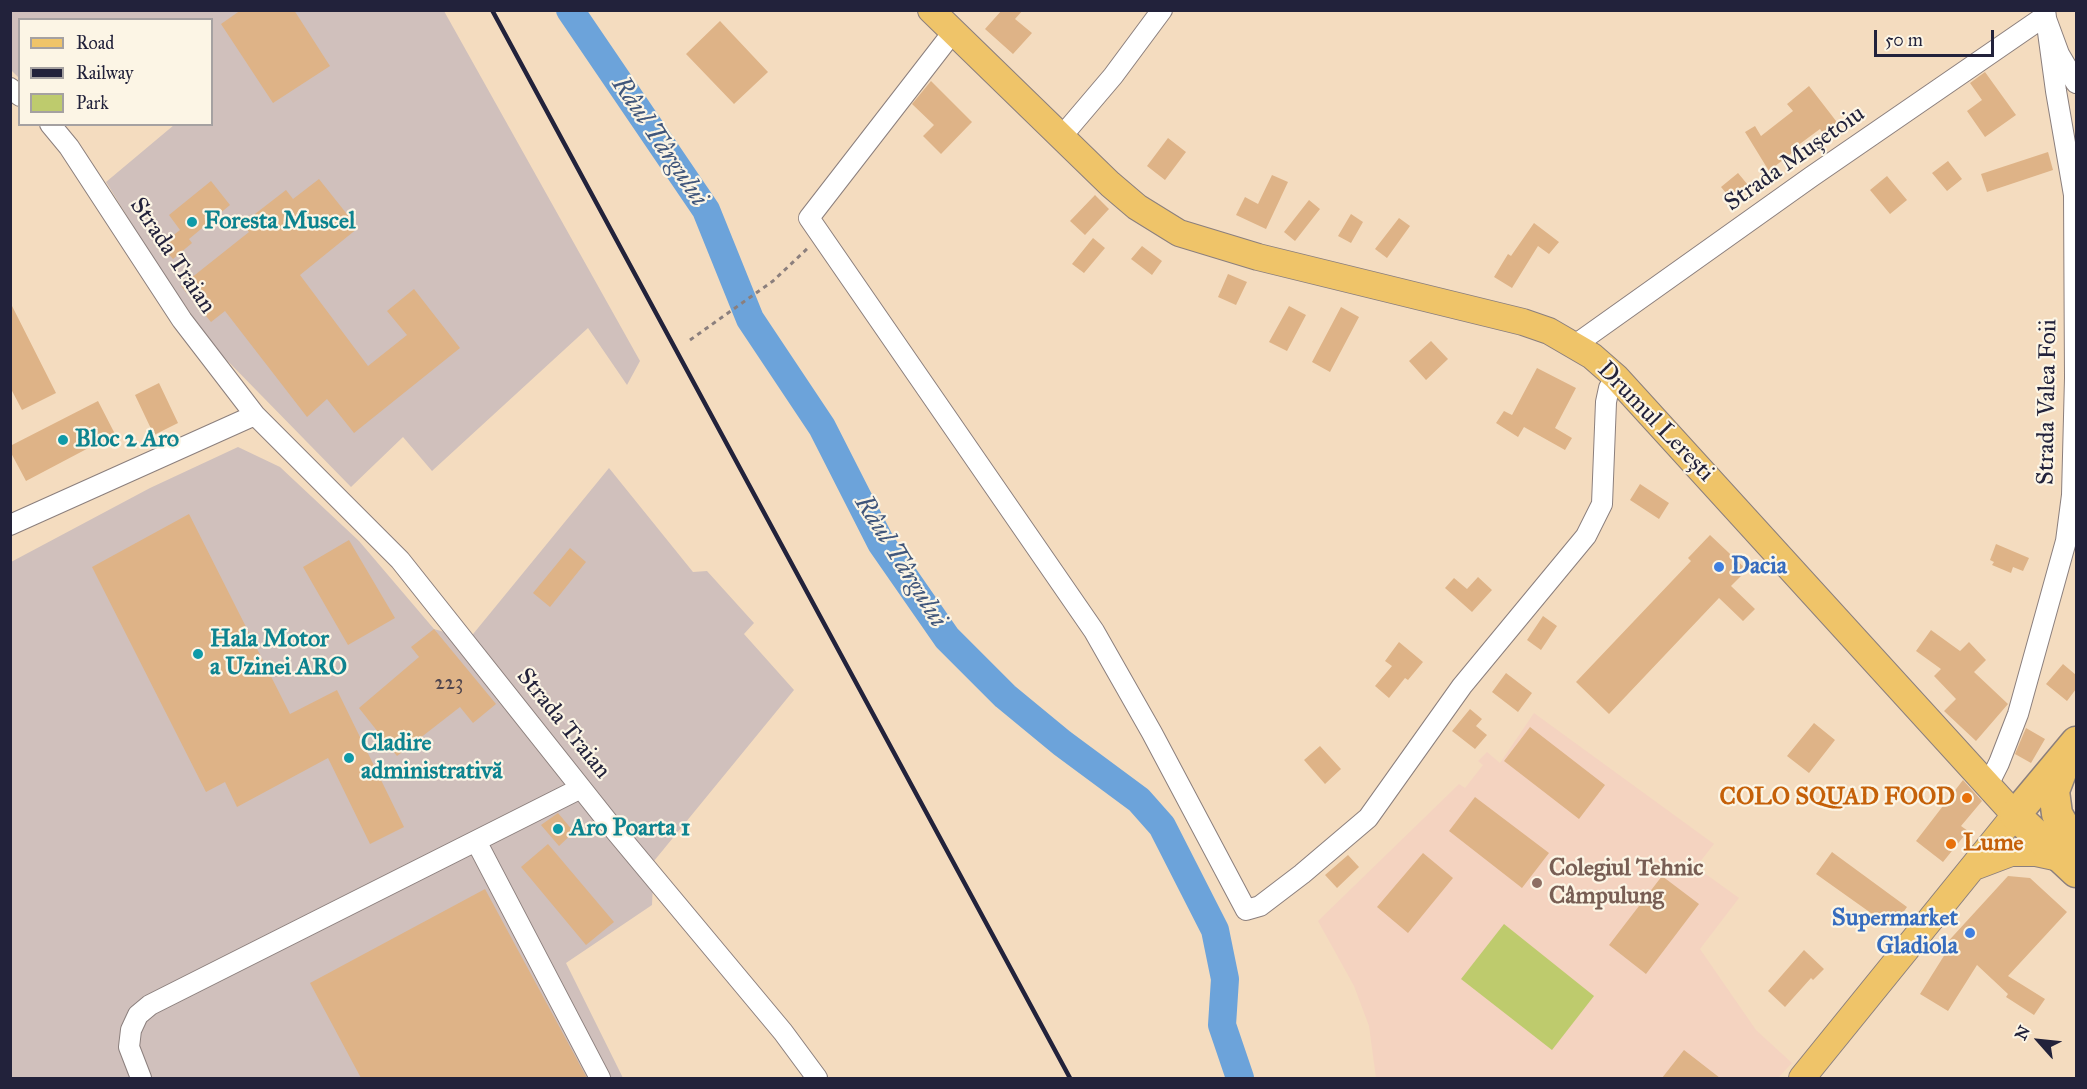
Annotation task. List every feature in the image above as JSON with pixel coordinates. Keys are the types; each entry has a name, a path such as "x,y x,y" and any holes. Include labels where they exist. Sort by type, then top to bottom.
{"highway":[{"path":"2072,859 2015,815 2076,743"},
{"path":"2072,859 2057,814 2054,791 2060,772 2076,743"}],"main road":[{"name":"Drumul Lerești","path":"931,10 1110,184 1137,207 1179,233 1258,257 1502,316 1549,332 1575,345 1616,377 2015,815"},
{"path":"1802,1078 2015,815"},
{"path":"1974,867 2012,854 2036,853 2072,859"}],"street":[{"path":"1062,136 1113,76 1161,10"},
{"path":"2045,13 2059,54 2076,83"},
{"name":"Strada Mușetoiu","path":"1575,345 2045,13"},
{"name":"Strada Valea Foii","path":"1988,784 1999,763 2018,714 2066,541 2072,495 2075,378 2074,195 2045,13"},
{"path":"953,32 809,218 1094,631 1152,733 1246,910 1260,906 1368,818 1462,686 1586,536 1602,504 1606,402 1609,388 1616,377"},
{"name":"Strada Traian","path":"52,126 69,147 182,320 255,415 400,560 581,788 783,1032 818,1078"},
{"path":"10,525 255,415"},
{"path":"141,1078 129,1047 131,1030 138,1015 150,1005 581,788"},
{"path":"476,841 600,1078"}],"path":[{"path":"690,340 773,282 821,236"}],"shaded area":[{"name":"Foresta Muscel","path":"10,11 444,11 640,361 627,385 588,328 432,471 403,437 351,487 213,346 158,266 106,182 173,126 213,126 213,18 18,18 18,77 11,70"},
{"path":"238,447 280,467 359,541 434,629 469,639 609,468 693,572 707,571 754,623 744,634 794,690 654,861 652,905 566,963 623,1078 11,1078 11,562 150,488"},
{"name":"Colegiul Tehnic Câmpulung","path":"1534,713 1714,844 1696,867 1739,898 1700,949 1756,1030 1792,1063 1778,1078 1376,1078 1369,1026 1354,986 1318,921 1459,784 1465,788 1483,765 1478,761 1487,752 1500,763"}],"green space":[{"path":"1504,924 1594,996 1552,1050 1461,979"}],"building":[{"path":"241,10 294,10 330,66 273,103 221,24"},
{"path":"1002,10 1023,10 1015,19 1032,33 1013,54 985,29"},
{"path":"720,21 768,72 734,104 686,54"},
{"path":"1985,72 2016,115 1985,137 1967,111 1982,100 1970,83"},
{"path":"931,81 972,122 941,154 923,136 934,125 912,104"},
{"path":"1809,86 1843,130 1829,141 1820,129 1769,171 1745,132 1755,126 1761,136 1793,111 1787,104"},
{"path":"1168,138 1186,152 1165,180 1147,166"},
{"path":"2048,152 2053,170 1987,192 1981,174"},
{"path":"1948,161 1962,179 1947,191 1932,173"},
{"path":"1738,173 1748,185 1731,199 1721,187"},
{"path":"1272,175 1288,182 1266,229 1236,215 1245,197 1258,204"},
{"path":"1887,176 1907,200 1890,214 1870,190"},
{"path":"319,179 358,228 300,275 368,366 407,335 387,311 414,289 460,348 354,433 327,399 307,417 225,311 211,322 181,286 249,232 242,224 286,190 293,199"},
{"name":"Foresta Muscel","path":"211,181 230,205 189,239 192,243 173,259 161,245 180,230 169,215"},
{"path":"1095,195 1109,209 1085,235 1070,221"},
{"path":"1309,200 1320,209 1295,241 1284,232"},
{"path":"1351,214 1363,222 1351,243 1338,236"},
{"path":"1399,218 1410,226 1387,258 1375,249"},
{"path":"1534,223 1559,242 1549,254 1538,246 1512,288 1494,277 1508,254 1511,256"},
{"path":"1093,238 1105,248 1084,273 1072,264"},
{"path":"1142,246 1162,261 1152,275 1131,259"},
{"path":"1228,274 1247,282 1236,305 1218,297"},
{"path":"10,302 56,393 22,410 10,387"},
{"path":"1289,306 1306,315 1287,351 1269,342"},
{"path":"1341,307 1359,317 1330,372 1312,362"},
{"path":"1431,341 1448,359 1426,380 1409,361"},
{"path":"1537,368 1576,388 1555,428 1572,438 1565,450 1524,427 1518,437 1496,423 1504,411 1512,415"},
{"path":"159,383 178,423 154,435 135,395"},
{"name":"Bloc 2 Aro","path":"98,401 115,434 26,481 10,451 10,446"},
{"path":"1640,484 1669,503 1659,519 1630,500"},
{"name":"Hala Motor a Uzinei ARO","path":"189,514 290,714 337,690 404,827 370,844 328,758 237,807 225,782 206,792 92,567"},
{"path":"1710,535 1747,570 1731,586 1755,609 1743,621 1719,598 1609,714 1576,682 1691,561 1688,558"},
{"path":"349,540 395,618 348,645 303,567"},
{"path":"1996,544 2029,558 2023,571 2013,567 2011,573 1992,565 1994,562 1990,560"},
{"path":"570,548 586,562 550,607 533,593"},
{"path":"1478,577 1492,590 1472,612 1445,588 1454,578 1467,589"},
{"path":"1543,616 1557,626 1541,650 1527,640"},
{"path":"434,629 496,704 473,723 460,707 397,756 359,708 419,657 411,647"},
{"path":"1931,630 1960,651 1969,642 1986,660 1974,672 2008,704 1976,741 1944,711 1956,699 1934,676 1941,669 1916,651"},
{"path":"1399,642 1423,662 1408,680 1405,678 1389,698 1375,686 1392,666 1385,661"},
{"path":"2063,664 2076,675 2076,689 2067,701 2046,684"},
{"path":"1506,673 1532,693 1518,712 1492,692"},
{"path":"1470,709 1482,719 1476,726 1487,735 1475,749 1452,731"},
{"path":"1814,723 1835,740 1809,773 1787,756"},
{"path":"1530,727 1605,785 1579,819 1504,761"},
{"path":"2026,728 2045,739 2031,763 2015,754"},
{"path":"1320,746 1341,769 1325,784 1304,760"},
{"path":"1963,780 1982,801 1961,826 1968,831 1943,862 1916,841"},
{"path":"1475,797 1549,853 1522,888 1449,831"},
{"name":"Aro Poarta 1","path":"558,813 574,832 559,846 541,825"},
{"path":"548,844 614,922 586,945 521,867"},
{"path":"1832,852 1907,907 1892,928 1816,874"},
{"path":"1423,853 1453,878 1408,933 1377,907"},
{"path":"1348,855 1359,867 1337,888 1325,875"},
{"path":"1662,876 1699,904 1646,974 1609,945"},
{"path":"2008,876 2030,878 2067,912 2008,976 2045,999 2034,1015 2006,997 2008,994 1977,965 1948,1011 1920,994 1947,951 1943,947"},
{"path":"485,889 587,1078 361,1078 310,983"},
{"path":"1804,950 1824,969 1813,980 1811,978 1785,1007 1768,991"},
{"path":"1684,1050 1720,1078 1662,1078"}],"waterway":[{"name":"Râul Târgului","path":"570,10 706,210 750,319 822,427 881,543 947,638 1005,696 1062,743 1139,800 1162,826 1215,930 1225,979 1222,1025 1240,1078"}],"railway":[{"path":"492,10 1070,1078"}],"place":[{"name":"Foresta Muscel","path":"192,222"},
{"name":"Bloc 2 Aro","path":"63,440"},
{"name":"Dacia","path":"1719,567"},
{"name":"Hala Motor a Uzinei ARO","path":"198,654"},
{"name":"Cladire administrativă","path":"349,758"},
{"name":"COLO SQUAD FOOD","path":"1967,798"},
{"name":"Aro Poarta 1","path":"558,829"},
{"name":"Lume","path":"1951,844"},
{"name":"Colegiul Tehnic Câmpulung","path":"1537,883"},
{"name":"Supermarket Gladiola","path":"1970,933"}]}
